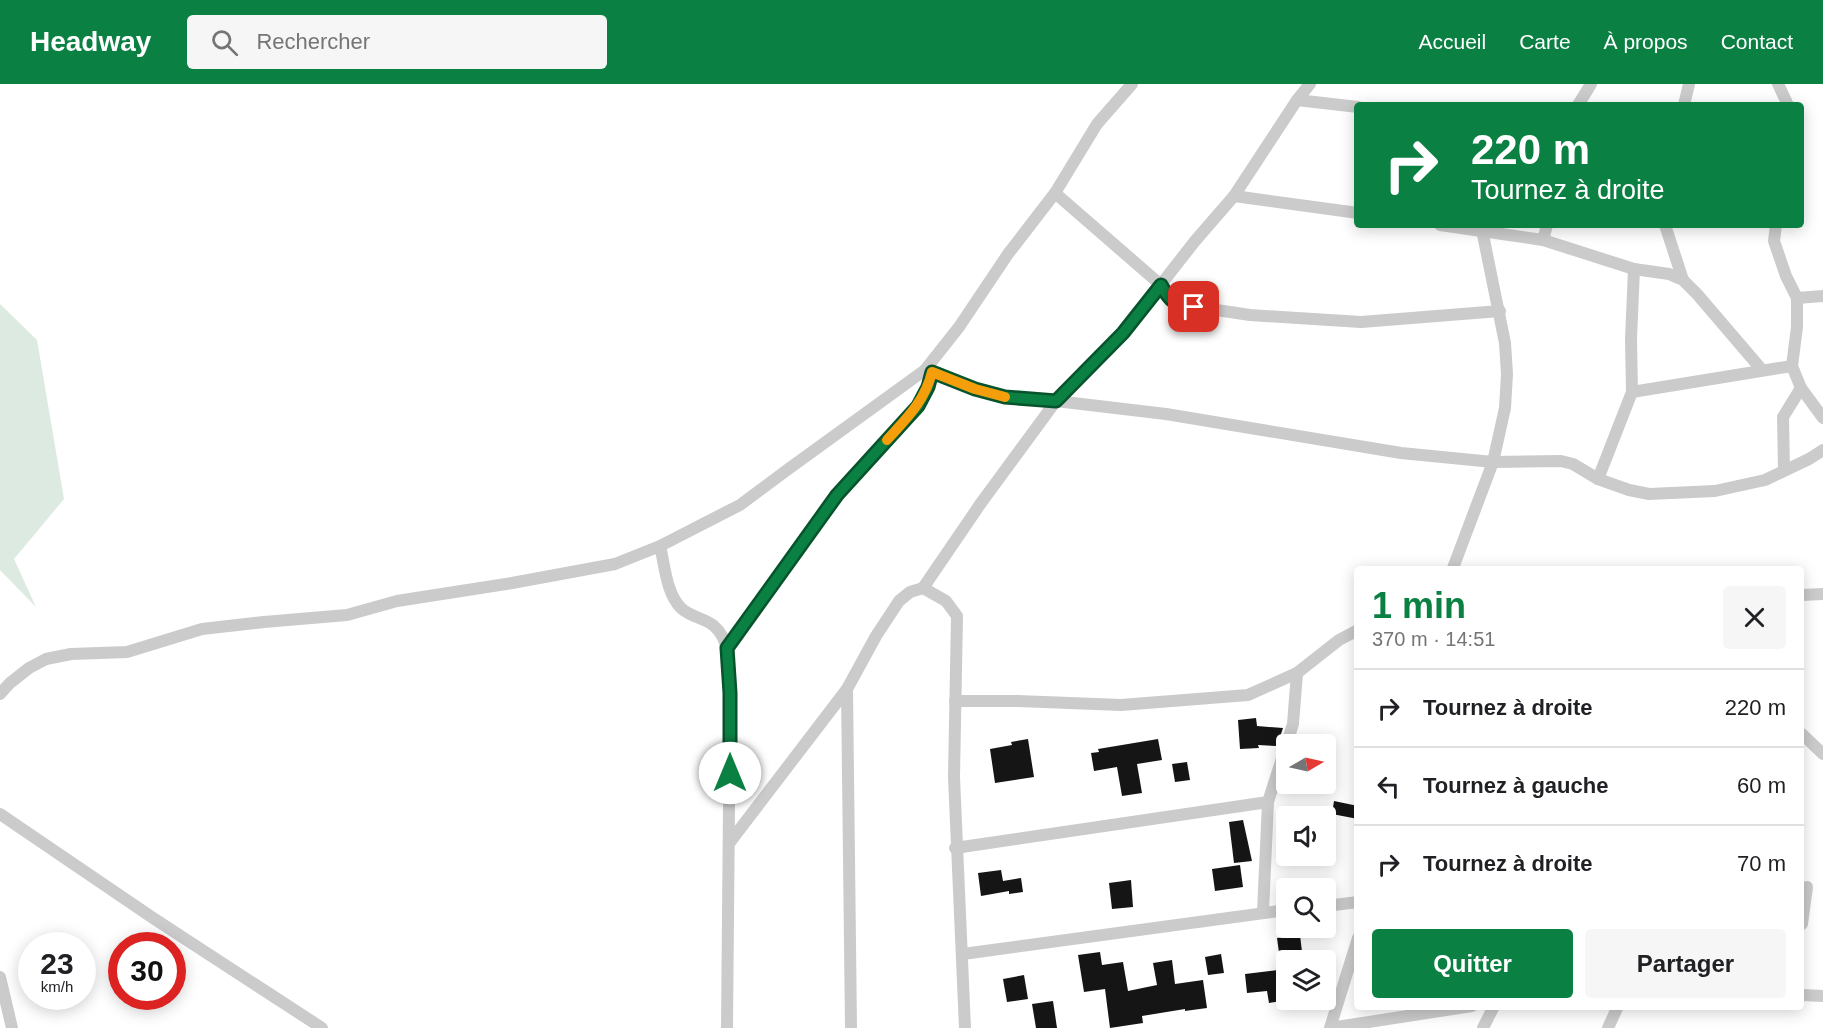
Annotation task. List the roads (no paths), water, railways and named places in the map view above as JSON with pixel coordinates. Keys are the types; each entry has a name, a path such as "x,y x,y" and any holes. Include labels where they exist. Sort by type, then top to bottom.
{"street":[{"path":"0,694 16,678 46,659 71,654 127,652 202,630 347,615 398,601 615,564 660,546 740,505 928,371 1008,254 1055,193 1097,124 1132,84"},
{"path":"730,842 847,689 876,636 899,601 910,592 923,588 981,503 1056,401 1123,333 1195,241 1234,196 1310,84"},
{"path":"1580,102 1591,84"},
{"path":"1685,102 1689,84"},
{"path":"1778,84 1787,102"},
{"path":"1297,100 1354,107"},
{"path":"1055,193 1161,285 1167,296 1176,304 1250,315 1361,322 1500,311"},
{"path":"1234,196 1354,212"},
{"path":"1454,566 1493,462 1505,408 1507,374 1505,343 1481,228 1543,240 1634,269 1669,274 1683,280 1762,370"},
{"path":"1543,240 1546,228"},
{"path":"1666,228 1683,280"},
{"path":"1776,228 1774,242 1786,276 1797,298 1797,327 1792,366 1802,388 1823,418"},
{"path":"1598,479 1632,392 1631,339 1634,269"},
{"path":"1797,298 1823,296"},
{"path":"1632,392 1792,366"},
{"path":"928,371 975,389 1005,397 1166,414 1401,453 1493,462 1561,460 1573,464 1598,479 1629,490 1649,494 1715,491 1764,480 1823,450"},
{"path":"727,648 837,495 918,406 928,387 928,371"},
{"path":"1784,470 1783,417 1802,388"},
{"path":"660,546 670,590 681,608 714,626 727,648 730,693 727,1028"},
{"path":"923,588 946,601 957,616 954,777 965,1028"},
{"path":"1804,595 1823,594"},
{"path":"955,701 1121,705 1248,695 1297,673 1339,640 1354,632"},
{"path":"1263,912 1268,802 1293,723 1297,673"},
{"path":"847,689 851,1028"},
{"path":"1804,736 1823,754"},
{"path":"956,848 1268,802"},
{"path":"0,814 153,918 322,1028"},
{"path":"1804,909 1807,887"},
{"path":"1336,905 1354,902"},
{"path":"963,954 1276,911"},
{"path":"1354,951 1330,1028 1446,1010"},
{"path":"0,977 12,1028"},
{"path":"1804,995 1823,996"},
{"path":"1483,1028 1492,1010"},
{"path":"1608,1028 1616,1010"}]}
